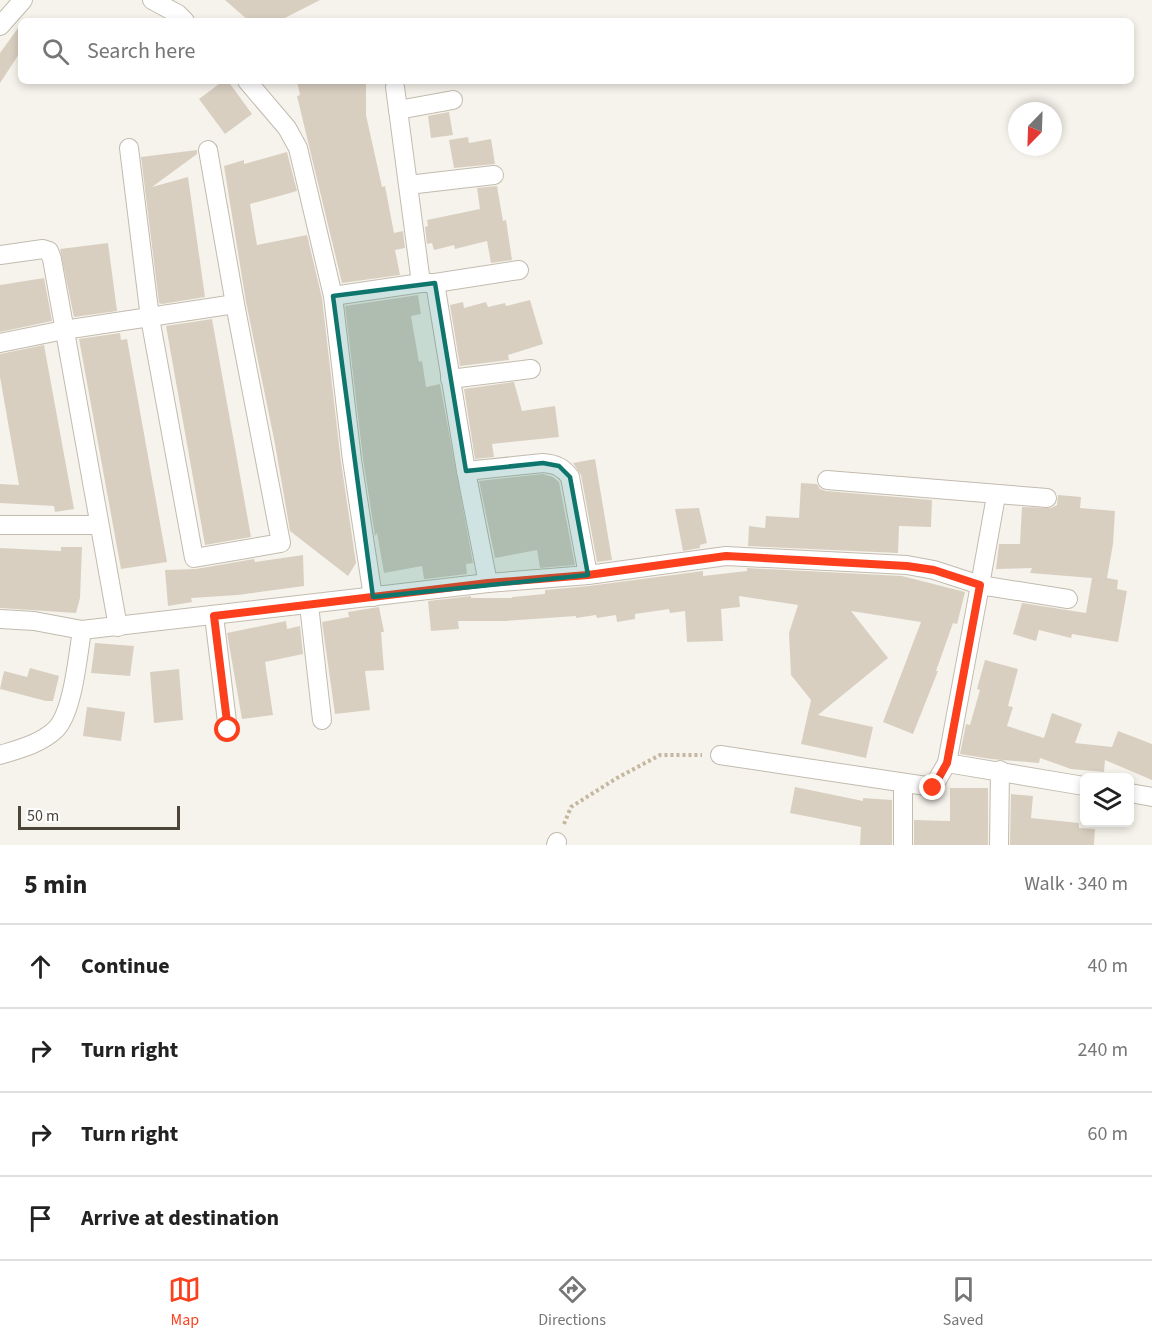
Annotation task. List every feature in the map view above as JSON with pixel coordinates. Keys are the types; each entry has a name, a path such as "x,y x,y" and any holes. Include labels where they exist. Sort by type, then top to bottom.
{"street":[{"path":"0,26 23,0"},
{"path":"152,0 182,18"},
{"path":"250,84 287,128 298,148 333,296 352,460 373,597"},
{"path":"395,87 408,185 450,379 488,583"},
{"path":"398,110 453,100"},
{"path":"129,148 150,318 194,558 280,543 208,150"},
{"path":"408,185 494,175"},
{"path":"0,255 37,250 49,251 52,259 117,627"},
{"path":"333,296 519,270"},
{"path":"0,343 64,330 235,304"},
{"path":"450,379 531,369"},
{"path":"466,471 543,463 553,463 563,469 570,477 588,575"},
{"path":"827,480 996,496 1047,498"},
{"path":"720,755 933,788 947,763 996,496"},
{"path":"0,525 99,525"},
{"path":"0,619 34,621 82,630 117,627 488,583 588,575 726,556 907,566 934,570 980,585 1068,599"},
{"path":"309,605 322,720"},
{"path":"214,616 228,730"},
{"path":"0,755 19,750 43,739 58,728 70,702 82,630"},
{"path":"947,763 1000,770 1080,785"},
{"path":"999,845 1000,770"},
{"path":"903,784 903,845"},
{"path":"1134,795 1152,797"}],"path":[{"path":"557,843 572,807 639,766 660,755 720,755"}],"highlighted area":[{"path":"435,283 466,471 543,463 559,466 570,477 588,575 373,597 333,296"}],"building":[{"path":"225,0 320,0 285,18 246,18"},
{"path":"18,28 18,56 0,83 0,53"},
{"path":"219,84 230,84 252,114 225,134 199,99"},
{"path":"298,84 366,84 366,115 382,187 385,186 394,233 403,231 405,248 395,250 400,275 342,283 297,96 300,95"},
{"path":"449,112 453,135 431,138 428,116"},
{"path":"468,137 469,143 491,139 495,164 454,168 449,140"},
{"path":"197,150 197,154 152,187 188,177 205,297 162,304 159,303 141,157"},
{"path":"287,152 297,191 250,204 257,245 307,235 322,298 341,462 356,563 348,576 290,531 246,302 224,166 244,160 244,164"},
{"path":"497,186 503,221 506,220 512,260 491,263 487,241 455,249 454,245 434,250 432,243 427,244 425,227 428,226 427,220 480,209 477,188"},
{"path":"108,243 117,311 74,317 60,249"},
{"path":"44,278 52,321 0,332 0,285"},
{"path":"418,295 421,314 411,316 419,362 422,361 426,387 440,384 473,563 466,564 467,574 426,579 424,579 422,566 384,573 377,533 375,536 363,459 345,306"},
{"path":"530,300 543,344 508,355 509,360 460,366 450,305 463,302 464,308 486,302 488,307 505,303 506,306"},
{"path":"212,319 251,537 205,545 166,326"},
{"path":"120,333 121,340 127,339 167,562 121,569 79,339"},
{"path":"44,345 74,509 55,512 54,506 0,503 0,484 19,485 0,377 0,354"},
{"path":"514,382 522,411 555,406 559,437 492,444 494,457 475,459 464,389"},
{"path":"595,459 612,560 597,562 581,475 573,463"},
{"path":"543,474 559,482 575,565 540,568 537,550 495,558 479,481"},
{"path":"801,483 817,484 820,489 826,491 932,500 931,527 899,526 898,553 748,546 749,526 765,528 766,516 799,518"},
{"path":"1058,495 1081,497 1080,508 1115,511 1113,544 1107,578 1118,580 1117,589 1127,591 1118,642 1072,634 1071,638 1039,630 1036,641 1013,634 1022,603 1086,613 1092,578 1030,573 1032,568 996,569 999,544 1020,544 1022,507 1051,508 1057,505"},
{"path":"699,508 707,543 700,545 700,548 683,551 675,509"},
{"path":"61,547 82,547 80,598 76,613 0,608 0,548 61,551"},
{"path":"303,555 304,586 238,595 191,598 192,602 168,606 165,570 196,569 254,559 255,562"},
{"path":"747,568 902,576 965,592 957,624 953,623 936,671 938,671 913,734 883,722 921,622 851,611 888,658 818,715 873,727 866,758 801,744 811,700 791,675 789,633 798,605 739,596 740,607 721,609 723,641 687,642 685,611 670,613 669,609 635,614 635,619 617,622 616,615 597,618 596,615 576,618 576,616 505,621 458,621 459,629 431,631 428,601 471,596 471,598 512,598 545,594 545,590 703,571 703,576 747,571"},
{"path":"379,607 384,632 381,632 384,670 365,671 370,710 335,714 322,622 349,617 348,612"},
{"path":"286,621 287,629 300,626 303,654 265,662 273,715 242,719 227,633"},
{"path":"95,643 134,646 130,676 91,673"},
{"path":"985,660 1018,669 1008,706 1013,707 1007,726 1044,738 1052,713 1082,724 1075,743 1112,747 1118,731 1152,744 1152,780 1105,760 1104,772 1071,769 1040,758 1039,763 960,754 966,724 970,725 980,690 977,689"},
{"path":"30,668 59,676 53,701 0,689 4,671 27,677"},
{"path":"179,669 183,720 154,723 150,672"},
{"path":"87,707 125,712 121,741 83,736"},
{"path":"795,787 863,801 863,798 892,800 892,845 860,845 861,827 790,813"},
{"path":"950,788 988,788 988,845 914,845 914,820 950,821"},
{"path":"1011,794 1033,796 1031,818 1079,823 1079,828 1095,829 1094,845 1010,845"}],"route":[{"path":"228,730 214,616 488,583 588,575 726,556 907,566 934,570 980,585 947,763 933,788"}]}
